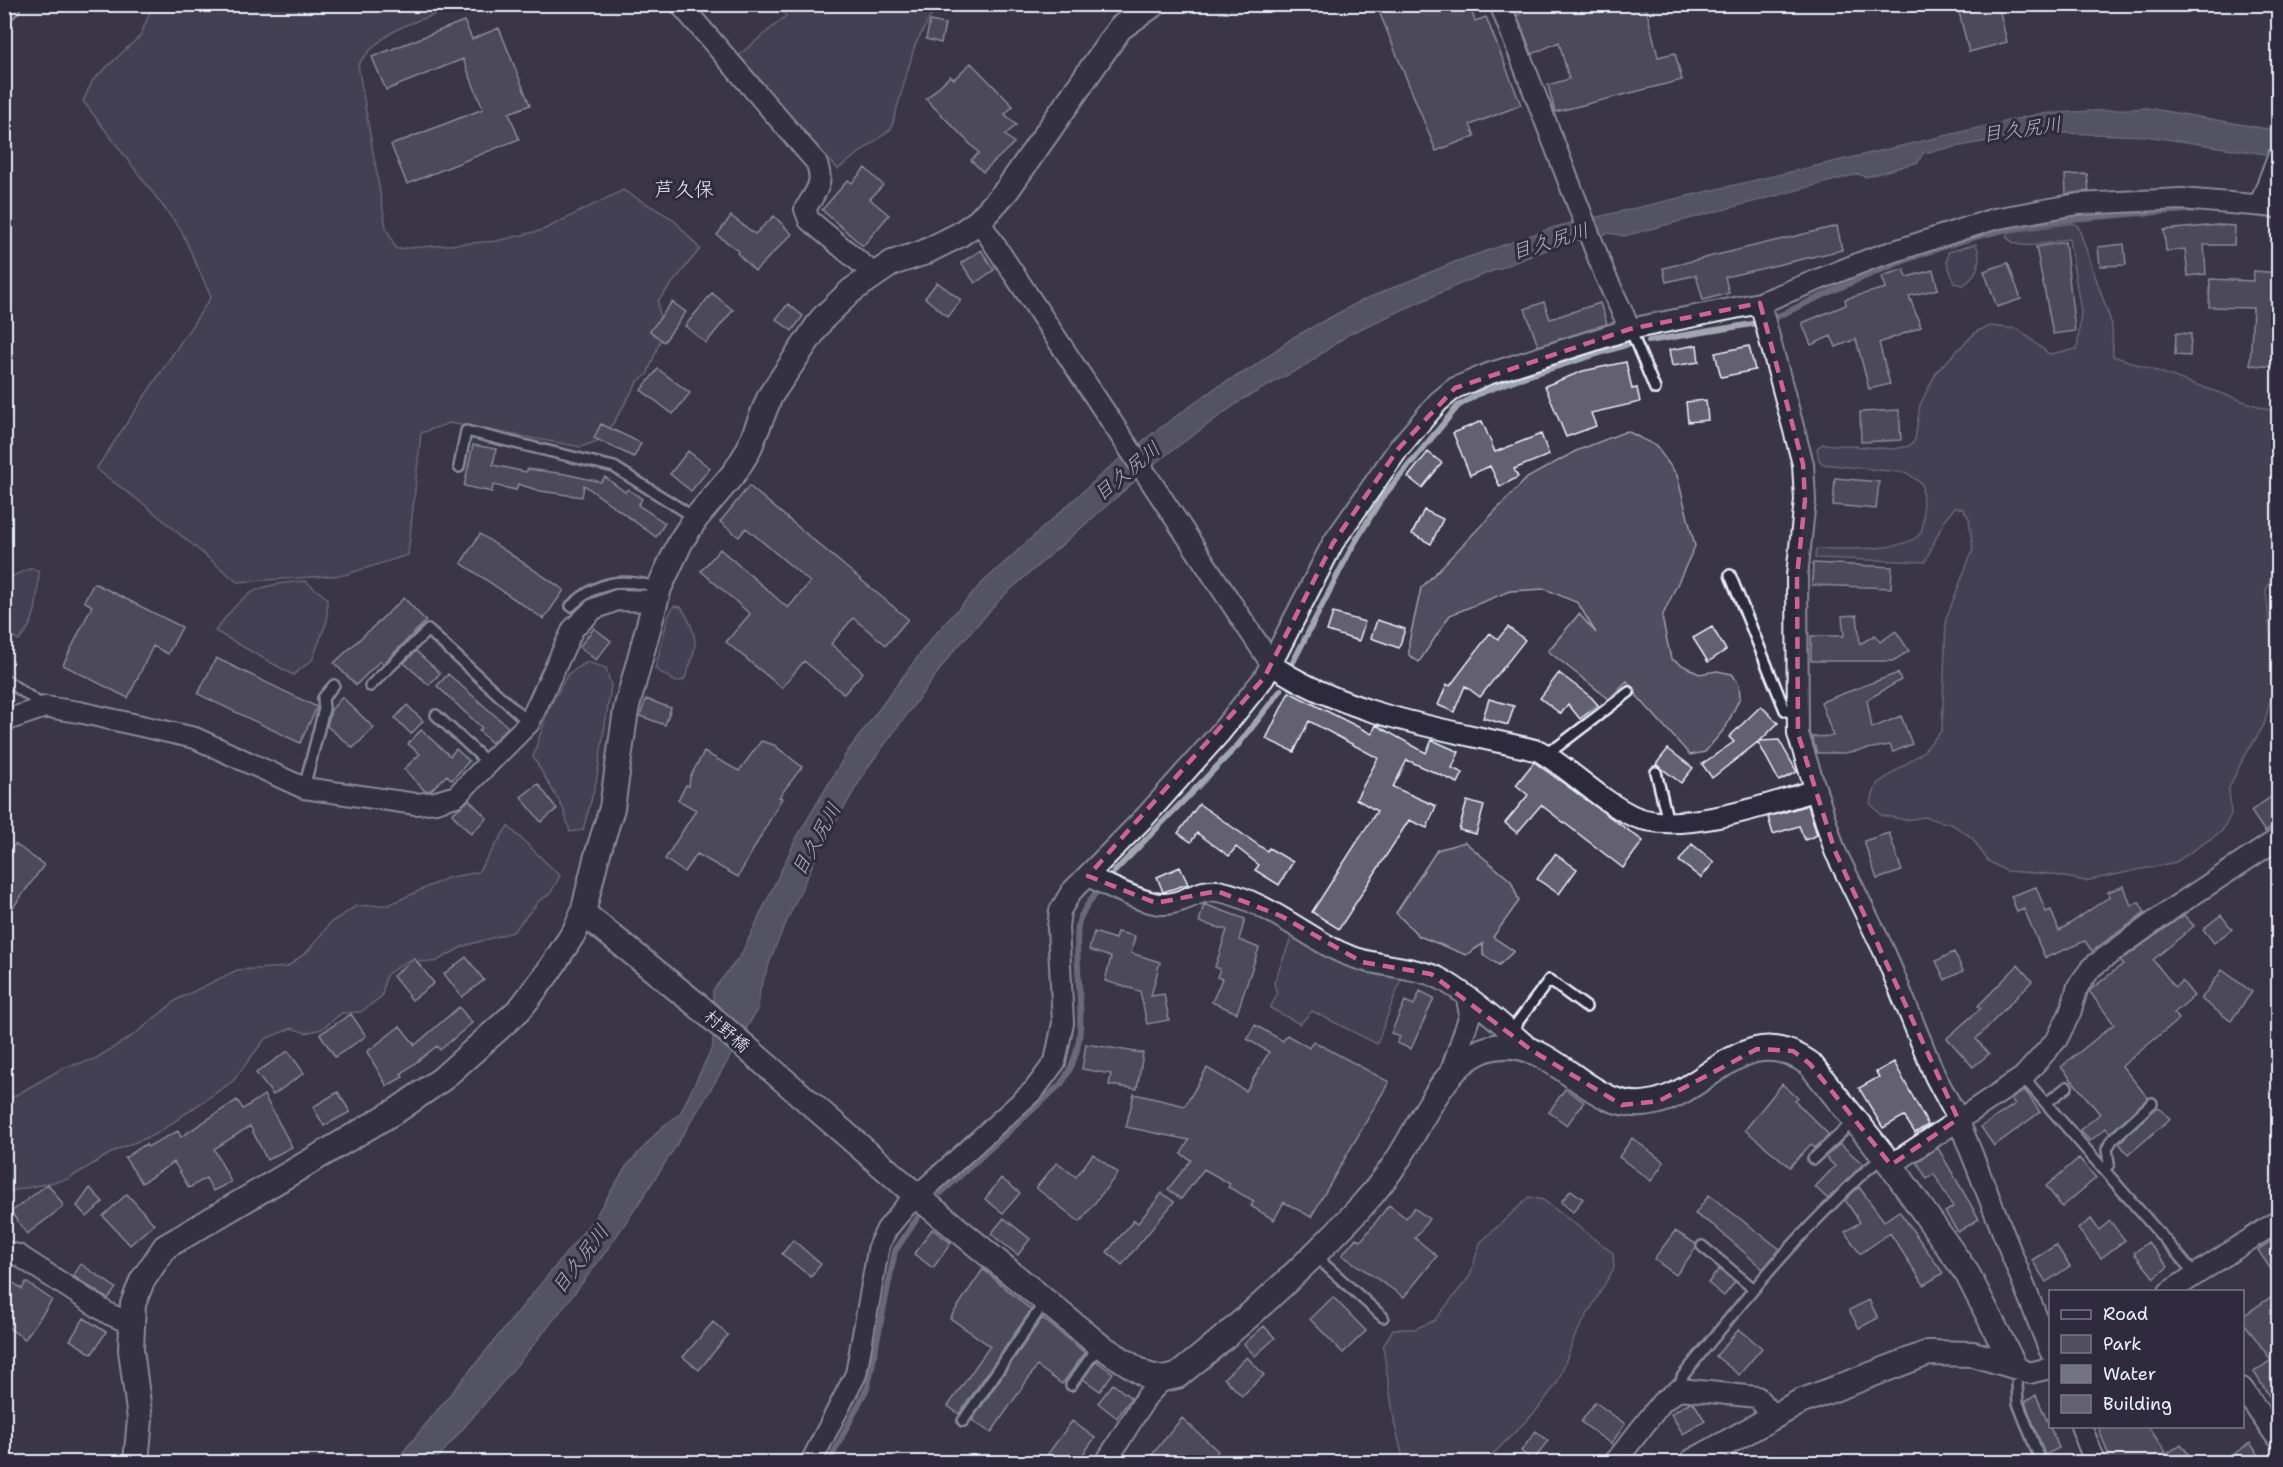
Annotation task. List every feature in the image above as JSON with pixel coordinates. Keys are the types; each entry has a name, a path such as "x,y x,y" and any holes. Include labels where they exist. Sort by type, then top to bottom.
{"street":[{"path":"680,4 816,162 822,174 819,186 805,209 809,220 874,274"},
{"path":"136,1462 140,1419 130,1323 133,1304 142,1281 165,1247 399,1109 442,1079 520,1009 549,971 575,931 583,913 596,859 612,808 626,710 657,594 681,541 696,518 735,472 748,451 770,396 822,319 874,274 959,235 979,221 1007,190 1120,28 1154,4"},
{"path":"1500,4 1603,268 1630,329"},
{"path":"811,1462 858,1366 879,1245 887,1228 917,1196 1034,1090 1055,1062 1062,1023 1058,927 1060,911 1071,892 1220,733 1272,665 1333,543 1398,447 1438,402 1455,388 1488,374 1630,329 1760,303 1870,259 1994,219 2078,204 2181,199 2269,205 2267,184 2278,157"},
{"path":"979,221 1272,665 1296,681 1398,720 1539,751 1560,763 1581,781 1634,816 1668,822 1755,809 1816,790"},
{"path":"1760,303 1803,464 1806,500 1797,576 1798,734 1836,851 1884,951 1935,1076 1958,1119 2049,1348"},
{"path":"4,721 45,707 80,711 195,738 304,788 416,804 436,802 456,796 529,723 573,629 594,609 617,600 657,594"},
{"path":"1887,1161 2023,1077 2057,1039 2070,1013 2078,986 2092,967 2185,900 2278,838"},
{"path":"1088,876 1156,903 1177,902 1201,892 1217,891 1281,916 1332,948 1362,962 1431,974 1467,998 1518,1043 1605,1097 1622,1105 1639,1106 1659,1101 1741,1054 1772,1048 1793,1052 1810,1064 1855,1120 1968,1275 2016,1375"},
{"name":"村野橋","path":"583,913 696,1004 917,1196 1099,1345 1146,1375 1164,1379"},
{"path":"1106,1462 1147,1395 1164,1379 1177,1376 1201,1357 1314,1255 1365,1204 1397,1162 1450,1074 1470,1015 1467,998"},
{"path":"1450,1074 1477,1053 1518,1043"},
{"path":"2173,1290 2194,1273 2278,1221"},
{"path":"4,1252 18,1255 109,1314 130,1323"},
{"path":"1692,1462 1773,1416 1816,1395 1928,1353 1973,1354 1995,1358 2016,1375 2049,1368"},
{"path":"1615,1462 1662,1402 1680,1389 1757,1397 1773,1416"},
{"path":"2244,1391 2278,1439"},
{"path":"2081,1428 2095,1462"}],"lane":[{"path":"1630,329 1654,389"},
{"path":"459,467 466,431 614,467 696,518"},
{"path":"1730,575 1785,710 1797,716"},
{"path":"571,606 585,593 617,580 657,594"},
{"path":"370,686 428,630 529,723"},
{"path":"4,679 45,707"},
{"path":"304,788 324,709 324,698 333,685"},
{"path":"1539,751 1557,747 1629,692"},
{"path":"436,715 489,764"},
{"path":"1656,772 1668,822"},
{"path":"1518,1043 1517,1023 1549,980 1586,1007"},
{"path":"2023,1077 2194,1273"},
{"path":"2046,1103 2067,1087"},
{"path":"2104,1170 2109,1164 2107,1149 2112,1140 2152,1103"},
{"path":"1813,1159 1855,1120"},
{"path":"1680,1389 1682,1377 1754,1289 1820,1216 1865,1171 1887,1161"},
{"path":"1702,1246 1754,1289"},
{"path":"1314,1255 1383,1317"},
{"path":"963,1421 1046,1301"},
{"path":"1071,1385 1099,1345"},
{"path":"2016,1375 2018,1403 2041,1462"}],"highlighted area":[{"path":"1760,303 1803,464 1805,500 1797,576 1798,734 1835,851 1958,1119 1891,1165 1810,1064 1793,1051 1757,1049 1659,1101 1622,1105 1531,1050 1431,974 1362,962 1281,916 1217,891 1156,903 1088,876 1264,678 1333,543 1399,448 1455,388 1630,329"}],"green space":[{"path":"153,5 447,5 436,14 406,25 390,34 375,45 358,65 386,227 396,249 497,241 543,230 623,190 673,219 700,249 658,301 662,336 647,375 638,381 614,422 600,440 581,447 449,423 421,433 408,555 344,575 237,582 146,506 96,469 211,297 181,230 83,101 93,80 140,36"},
{"path":"777,5 937,5 915,45 891,129 838,169 733,60 786,16"},
{"path":"2073,223 2078,226 2112,325 2113,356 2278,413 2278,559 2266,591 2275,682 2264,725 2243,759 2229,788 2231,814 2222,831 2176,862 2085,881 2050,874 2006,871 1988,861 1972,838 1953,825 1925,817 1905,820 1881,815 1870,803 1877,784 1923,752 1942,730 1946,619 1973,549 1969,518 1963,509 1955,507 1944,521 1925,562 1815,558 1816,549 1873,548 1914,539 1921,532 1924,515 1922,484 1907,473 1823,464 1819,460 1817,448 1823,444 1894,449 1909,446 1915,440 1920,405 1937,371 1977,331 1991,326 2018,329 2049,354 2077,349 2081,312 2069,239 2026,245 2011,241 2006,236 2009,232"},
{"path":"1976,244 1979,262 1975,273 1963,285 1954,283 1947,262 1948,252"},
{"path":"1627,431 1656,446 1677,475 1695,546 1662,617 1671,659 1699,674 1717,671 1732,674 1739,684 1740,697 1726,727 1705,752 1690,755 1637,696 1627,681 1609,699 1548,651 1579,614 1596,633 1578,603 1545,589 1510,591 1450,615 1419,662 1409,655 1409,642 1421,588 1527,478 1576,451"},
{"path":"32,568 39,572 35,609 30,625 19,640 5,632 5,579"},
{"path":"305,581 327,598 327,621 312,660 293,675 215,631 235,606 252,592 274,585"},
{"path":"674,606 681,607 687,617 695,643 692,660 684,680 676,682 655,669 668,617"},
{"path":"587,662 606,668 611,686 596,783 583,830 570,832 563,808 533,757 548,710 568,674"},
{"path":"508,826 560,876 550,894 539,901 513,932 464,946 435,962 407,961 386,975 382,996 361,1012 342,1013 322,1029 306,1033 292,1028 265,1039 233,1081 156,1134 116,1150 68,1179 11,1191 5,1190 4,1102 63,1068 95,1059 135,1034 178,999 237,970 287,967 309,950 330,923 356,906 388,905 447,878 478,872"},
{"path":"1465,842 1511,881 1519,901 1493,937 1514,951 1499,965 1483,955 1483,944 1466,955 1419,936 1396,913 1437,850"},
{"path":"1297,935 1347,962 1401,979 1377,1044 1312,1011 1300,1024 1270,1008 1277,995 1274,983 1291,938"},
{"path":"1529,1197 1543,1200 1613,1253 1614,1268 1575,1336 1558,1382 1536,1411 1485,1462 1404,1462 1395,1426 1383,1347 1393,1329 1414,1329 1434,1321 1470,1276 1480,1243"}],"water":[{"name":"目久尻川","path":"2147,108 2278,131 2278,156 2146,136 2036,132 1923,153 1918,162 1866,177 1858,174 1624,236 1609,233 1564,243 1462,283 1349,334 1304,366 1243,399 1159,460 1003,596 952,653 868,767 819,850 776,945 760,989 758,1008 685,1131 626,1222 544,1332 434,1462 395,1462 594,1219 626,1167 663,1126 680,1114 713,1046 713,990 741,955 797,837 848,751 931,639 981,584 1111,466 1153,433 1217,387 1250,369 1294,337 1361,301 1455,262 1555,227 2038,114"}],"building":[{"path":"1376,4 1469,4 1475,21 1486,17 1521,105 1470,125 1475,136 1436,151"},
{"path":"1645,4 1658,57 1675,53 1682,80 1555,112 1548,85 1569,79 1559,42 1532,54 1517,15 1540,5"},
{"path":"1957,4 1998,4 2007,42 1969,52"},
{"path":"464,21 472,39 499,28 530,105 509,113 519,139 407,184 391,145 483,109 463,59 386,90 372,57"},
{"path":"930,21 945,24 941,43 926,39"},
{"path":"971,63 1013,106 1005,114 1016,125 1005,135 1014,143 983,172 971,160 979,153 926,99 950,76 954,79"},
{"path":"865,168 883,185 870,199 889,215 863,246 822,210 848,180 852,183"},
{"path":"2087,174 2089,191 2066,194 2065,175"},
{"path":"731,216 755,234 774,216 792,234 755,271 737,253 739,251 717,235"},
{"path":"2218,225 2235,226 2234,245 2204,245 2206,274 2188,276 2185,249 2166,251 2164,230"},
{"path":"1837,226 1842,250 1725,277 1729,293 1703,300 1696,275 1666,282 1663,268"},
{"path":"2065,242 2075,331 2053,334 2036,247"},
{"path":"2124,244 2126,265 2100,266 2098,247"},
{"path":"981,250 994,270 975,283 961,263"},
{"path":"2008,263 2021,299 1997,307 1984,271"},
{"path":"1904,269 1907,277 1933,270 1938,289 1909,296 1921,327 1879,343 1890,384 1869,389 1856,339 1836,347 1831,336 1811,345 1802,323 1846,305 1845,299 1886,288 1882,276"},
{"path":"2254,271 2278,273 2277,367 2250,365 2253,308 2209,307 2210,279 2253,281"},
{"path":"937,282 961,300 948,317 925,298"},
{"path":"712,293 733,310 706,343 685,326"},
{"path":"672,302 686,312 664,342 650,331"},
{"path":"1544,302 1550,319 1600,303 1607,324 1538,346 1525,309"},
{"path":"788,304 803,316 792,331 776,319"},
{"path":"2176,333 2191,334 2190,356 2175,355"},
{"path":"1697,345 1699,362 1672,366 1669,350"},
{"path":"1749,346 1755,370 1721,377 1715,353"},
{"path":"1626,362 1632,389 1637,388 1640,402 1591,413 1596,426 1566,437 1545,386 1583,371"},
{"path":"658,369 690,393 673,414 641,390"},
{"path":"1706,400 1708,420 1688,422 1686,402"},
{"path":"1899,410 1901,440 1861,442 1860,412"},
{"path":"1482,421 1495,452 1541,434 1549,455 1514,469 1518,477 1500,487 1490,466 1470,475 1453,433"},
{"path":"601,424 641,443 634,457 594,438"},
{"path":"473,445 496,449 493,465 526,472 528,469 565,474 601,482 605,477 625,492 628,489 642,499 638,505 665,523 656,537 584,485 582,497 540,491 518,484 516,490 493,485 492,492 464,486"},
{"path":"688,451 710,468 691,491 670,474"},
{"path":"1428,452 1442,463 1422,488 1408,477"},
{"path":"1835,478 1879,482 1876,509 1833,505"},
{"path":"749,486 908,619 886,645 853,618 831,644 863,672 844,694 804,661 782,688 726,642 750,614 701,571 720,549 788,608 810,582 746,528 739,537 720,522"},
{"path":"1424,510 1443,519 1431,544 1412,534"},
{"path":"480,534 564,590 544,619 461,563"},
{"path":"1813,563 1892,567 1891,588 1812,585"},
{"path":"94,583 182,627 168,654 153,646 128,698 63,665 92,606 84,601"},
{"path":"404,598 426,621 383,664 380,661 356,685 334,663"},
{"path":"1333,613 1365,622 1359,641 1327,631"},
{"path":"1857,615 1860,644 1875,635 1880,642 1896,631 1909,651 1893,661 1811,661 1811,636 1844,636 1842,616"},
{"path":"1377,620 1405,629 1399,648 1371,638"},
{"path":"1508,627 1525,640 1480,697 1465,686 1454,712 1438,705 1447,684 1450,686 1490,633 1498,639"},
{"path":"1712,627 1726,650 1708,662 1693,638"},
{"path":"594,628 611,641 596,660 579,647"},
{"path":"416,651 440,673 429,685 404,663"},
{"path":"216,658 317,707 300,743 198,694"},
{"path":"1559,673 1598,705 1580,719 1568,704 1561,714 1540,698"},
{"path":"1898,673 1901,680 1867,700 1872,728 1901,716 1912,744 1893,752 1890,745 1844,753 1817,753 1812,737 1833,736 1821,702"},
{"path":"448,674 508,727 492,743 479,731 482,728 437,686"},
{"path":"1289,692 1372,734 1376,725 1426,753 1432,740 1459,752 1452,768 1463,773 1458,783 1407,760 1393,787 1436,806 1427,828 1409,820 1339,929 1312,912 1377,811 1356,799 1378,758 1309,721 1294,752 1266,739"},
{"path":"342,697 374,728 353,748 327,726 331,710"},
{"path":"646,699 671,708 665,725 640,716"},
{"path":"1489,699 1514,706 1508,725 1483,718"},
{"path":"407,705 423,721 411,734 395,718"},
{"path":"1761,706 1778,723 1760,741 1779,740 1797,772 1779,781 1758,742 1712,778 1702,764 1734,742 1729,737"},
{"path":"421,730 450,756 456,749 469,761 452,780 447,775 431,790 425,791 404,769 420,754 408,744"},
{"path":"761,741 774,745 802,767 779,797 782,798 738,877 697,854 684,872 665,859 696,810 678,800 686,785 689,786 690,777 704,752 739,771"},
{"path":"1668,749 1693,768 1681,783 1656,764"},
{"path":"1534,762 1643,841 1623,868 1541,805 1517,833 1505,823 1528,795 1516,785"},
{"path":"538,784 557,809 541,822 521,797"},
{"path":"2278,792 2278,822 2265,832 2251,811"},
{"path":"469,800 487,818 471,834 452,814"},
{"path":"1467,801 1484,806 1476,834 1459,830"},
{"path":"1199,804 1267,851 1269,848 1293,862 1279,885 1255,870 1259,865 1236,847 1229,856 1197,833 1191,842 1178,833"},
{"path":"1808,805 1817,835 1805,840 1799,826 1773,834 1768,817"},
{"path":"1889,833 1902,871 1877,879 1864,841"},
{"path":"15,844 44,865 4,920 4,858"},
{"path":"1692,844 1714,862 1701,878 1679,861"},
{"path":"1555,854 1577,869 1559,894 1537,879"},
{"path":"1180,867 1188,884 1163,892 1157,877"},
{"path":"2124,886 2131,906 2139,902 2145,913 2092,951 2085,941 2045,958 2024,909 2017,912 2011,896 2036,887 2046,912 2051,910 2059,931 2109,897 2108,892"},
{"path":"1204,904 1245,919 1239,940 1259,948 1237,1013 1212,1002 1222,979 1217,977 1220,969 1215,967 1227,930 1199,922"},
{"path":"2184,915 2194,926 2153,960 2175,987 2182,981 2194,996 2174,1013 2179,1019 2122,1066 2148,1098 2110,1133 2106,1128 2090,1141 2080,1130 2100,1114 2061,1067 2114,1024 2089,991 2123,964 2120,961"},
{"path":"2221,915 2232,929 2214,943 2203,929"},
{"path":"1094,932 1115,939 1117,932 1135,936 1131,953 1160,962 1151,996 1164,994 1169,1020 1147,1024 1140,991 1105,981 1111,957 1089,950"},
{"path":"1954,952 1963,971 1945,980 1936,961"},
{"path":"466,957 484,980 462,997 444,974"},
{"path":"414,958 434,983 412,1000 393,976"},
{"path":"2018,965 2032,981 1976,1039 1989,1054 1973,1067 1947,1038 1981,1008 1978,1006"},
{"path":"2222,970 2252,992 2231,1021 2201,999"},
{"path":"1420,991 1434,998 1411,1049 1397,1043 1400,1037 1391,1033 1405,1001 1414,1005"},
{"path":"459,1007 472,1023 440,1050 437,1046 401,1074 403,1077 387,1086 367,1052 400,1026 415,1045"},
{"path":"351,1014 366,1036 335,1057 320,1034"},
{"path":"1255,1025 1283,1041 1287,1035 1309,1048 1313,1041 1389,1082 1311,1217 1284,1202 1274,1220 1251,1206 1254,1201 1228,1187 1230,1184 1204,1169 1181,1199 1168,1189 1191,1160 1181,1154 1189,1140 1126,1127 1134,1094 1185,1106 1207,1068 1246,1091 1269,1052 1247,1039"},
{"path":"1086,1044 1143,1053 1137,1089 1109,1085 1111,1074 1082,1069"},
{"path":"288,1051 304,1073 273,1095 256,1073"},
{"path":"1894,1062 1928,1125 1915,1133 1904,1116 1883,1128 1859,1088 1879,1077 1876,1072"},
{"path":"1782,1084 1798,1098 1795,1101 1829,1135 1815,1148 1811,1144 1790,1167 1745,1130"},
{"path":"1565,1089 1584,1102 1567,1125 1549,1112"},
{"path":"2025,1090 2040,1112 1994,1146 1981,1127 2015,1104 2011,1099"},
{"path":"338,1092 350,1112 324,1126 313,1107"},
{"path":"264,1095 292,1147 267,1160 250,1126 214,1149 231,1182 213,1191 206,1178 189,1188 174,1162 142,1183 125,1158 146,1144 147,1147 178,1131 181,1137 237,1100 243,1109"},
{"path":"2156,1108 2160,1108 2170,1119 2128,1155 2119,1143"},
{"path":"1632,1138 1664,1162 1651,1181 1619,1157"},
{"path":"1840,1144 1863,1164 1828,1199 1815,1187 1835,1166 1825,1157"},
{"path":"1938,1148 1979,1219 1958,1232 1945,1212 1953,1207 1934,1174 1927,1179 1917,1162"},
{"path":"1093,1154 1118,1173 1080,1222 1036,1188 1057,1162 1076,1177"},
{"path":"2079,1158 2096,1178 2062,1207 2046,1186"},
{"path":"1001,1178 1020,1193 1003,1213 985,1199"},
{"path":"48,1184 64,1206 27,1234 11,1212"},
{"path":"1859,1187 1884,1221 1899,1211 1943,1273 1924,1285 1890,1233 1860,1254 1845,1232 1860,1222 1845,1200"},
{"path":"90,1188 103,1202 87,1217 77,1206"},
{"path":"1571,1190 1583,1199 1573,1212 1561,1202"},
{"path":"1162,1193 1174,1202 1122,1265 1107,1252 1134,1220 1138,1223"},
{"path":"127,1194 154,1224 130,1245 103,1216"},
{"path":"1709,1195 1780,1249 1763,1269 1713,1225 1695,1214"},
{"path":"1389,1205 1406,1218 1414,1208 1429,1219 1415,1238 1437,1256 1404,1297 1342,1255 1356,1238 1361,1241"},
{"path":"1004,1218 1030,1239 1018,1255 991,1234"},
{"path":"2091,1219 2099,1230 2110,1221 2125,1240 2101,1258 2078,1229"},
{"path":"932,1229 951,1243 933,1268 914,1254"},
{"path":"1675,1231 1696,1244 1696,1248 1676,1275 1654,1259"},
{"path":"2278,1236 2278,1280 2258,1250"},
{"path":"793,1240 821,1264 811,1277 782,1254"},
{"path":"2148,1242 2168,1267 2154,1278 2134,1253"},
{"path":"2056,1245 2070,1266 2046,1282 2032,1260"},
{"path":"81,1264 116,1288 108,1299 73,1276"},
{"path":"983,1269 1031,1310 959,1414 948,1406 990,1346 950,1318"},
{"path":"1719,1269 1735,1282 1724,1296 1708,1283"},
{"path":"4,1276 22,1289 26,1282 52,1300 25,1339 4,1325 4,1313 11,1303 4,1298"},
{"path":"2278,1292 2278,1410 2254,1372 2271,1360 2244,1323 2244,1316"},
{"path":"1333,1297 1366,1331 1343,1353 1310,1319"},
{"path":"1869,1300 1878,1318 1859,1328 1849,1310"},
{"path":"84,1318 106,1332 92,1354 70,1340"},
{"path":"1042,1318 1085,1353 1062,1384 1037,1366 991,1433 972,1420"},
{"path":"713,1322 728,1335 699,1370 683,1357"},
{"path":"1264,1326 1275,1338 1255,1356 1244,1344"},
{"path":"1739,1329 1762,1348 1739,1375 1716,1356"},
{"path":"1247,1357 1264,1375 1242,1396 1224,1378"},
{"path":"1096,1361 1113,1373 1100,1391 1083,1379"},
{"path":"1113,1384 1131,1398 1117,1418 1098,1403"},
{"path":"2036,1395 2059,1448 2045,1455 2025,1402"},
{"path":"1595,1402 1625,1424 1611,1444 1581,1422"},
{"path":"1690,1402 1694,1403 1705,1421 1683,1434 1671,1414"},
{"path":"1182,1418 1218,1451 1210,1462 1146,1462"},
{"path":"1072,1421 1095,1438 1077,1462 1058,1462 1047,1455"},
{"path":"2099,1428 2149,1428 2167,1454 2181,1444 2194,1462 2111,1462"},
{"path":"1536,1431 1548,1441 1533,1461 1521,1451"},
{"path":"2250,1443 2264,1462 2222,1462"}],"waterway":[{"path":"1776,317 1899,263 1975,237 2058,221 2200,209"},
{"path":"2261,215 2278,217"},
{"path":"1649,341 1752,324"},
{"path":"1291,666 1351,549 1381,499 1458,406 1478,394 1517,379 1626,345"},
{"path":"1114,872 1238,745 1281,690"},
{"path":"941,1193 1061,1084 1072,1066 1078,1047 1080,1027 1078,925 1083,912 1096,892"},
{"path":"829,1462 868,1386 895,1251 918,1217"}],"district":[{"name":"芦久保","path":"684,189"}]}
